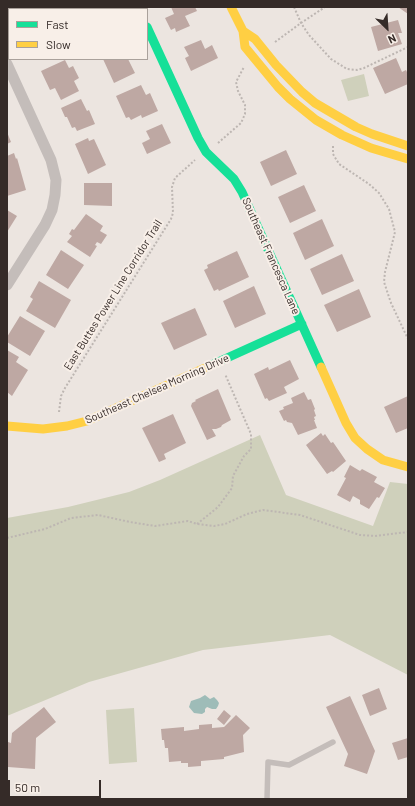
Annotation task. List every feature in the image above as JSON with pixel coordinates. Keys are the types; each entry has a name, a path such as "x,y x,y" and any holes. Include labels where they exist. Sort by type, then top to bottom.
{"street":[{"path":"231,7 243,31 245,47 278,88 307,113 342,135 371,148 408,159"},
{"name":"Southeast Francesca Lane","path":"148,29 198,138 206,152 234,179 242,192 346,423 356,438 367,449 383,460 408,467"},
{"path":"243,31 255,39 276,65 315,103 356,128 408,146"},
{"path":"7,64 51,160 56,180 52,210 45,225 7,285"},
{"name":"Southeast Chelsea Morning Drive","path":"7,426 42,429 61,427 87,421 302,324"}],"lane":[{"path":"267,799 268,762 289,765 333,742"}],"path":[{"path":"294,7 301,23 309,35 331,59 347,69 357,70 364,68 408,47"},
{"path":"274,43 324,7"},
{"path":"214,146 241,123 243,119 246,110 236,82 244,67"},
{"path":"334,142 332,149 339,164 369,184 379,193 389,208 395,232 384,282 391,303 408,339"},
{"name":"East Buttes Power Line Corridor Trail","path":"61,427 58,411 63,392 171,219 173,213 172,187 175,178 198,157"},
{"path":"197,524 218,507 232,488 233,476 244,456 250,449 251,443 251,434 219,362"},
{"path":"7,538 45,529 71,518 98,515 155,526 188,521 197,524 214,526 225,524 247,514 263,510 300,515 360,535 375,536 408,532"}],"green space":[{"path":"364,74 369,96 348,101 341,80"},
{"path":"260,435 286,495 373,526 390,482 408,484 408,675 330,635 203,650 89,682 7,716 7,518 68,507 129,492 160,480"},
{"path":"134,708 137,762 109,764 106,710"}],"water":[{"path":"205,695 210,699 214,697 219,703 218,706 216,709 207,707 205,712 202,714 194,713 189,707 191,701"}],"building":[{"path":"14,7 50,7 48,8"},
{"path":"171,7 195,7 197,11 185,16 190,26 176,32 175,28 171,30 165,18 174,14"},
{"path":"398,7 408,7 408,14"},
{"path":"398,20 402,33 398,33 402,44 378,51 371,27"},
{"path":"201,40 205,49 212,45 218,58 191,71 185,58 189,56 184,47"},
{"path":"396,58 402,72 406,70 408,74 408,84 385,94 373,68"},
{"path":"65,60 69,68 73,66 79,78 74,81 79,91 61,100 55,88 50,90 41,71"},
{"path":"103,60 128,60 135,73 114,83"},
{"path":"141,85 146,95 150,93 158,111 142,118 141,115 131,120 129,117 126,118 116,96"},
{"path":"81,99 87,111 89,110 95,124 77,131 75,127 72,128 61,108"},
{"path":"162,124 171,143 147,154 142,143 150,139 146,131"},
{"path":"7,132 11,142 7,144"},
{"path":"88,138 89,141 94,139 106,165 88,174 75,144"},
{"path":"286,150 297,174 271,186 260,162"},
{"path":"14,153 16,159 17,158 26,190 7,196 7,156"},
{"path":"84,183 112,183 112,206 84,205"},
{"path":"304,185 316,211 290,223 278,197"},
{"path":"7,210 17,216 7,232"},
{"path":"86,214 103,226 100,231 107,235 101,244 97,242 95,245 97,246 90,257 67,242 72,236 69,234 72,229 74,230"},
{"path":"322,219 334,246 305,260 293,233"},
{"path":"61,250 84,265 68,289 46,275"},
{"path":"237,251 249,277 219,291 218,289 214,291 204,270 208,268 207,265"},
{"path":"342,254 354,281 322,295 310,269"},
{"path":"39,281 71,300 55,328 26,311 33,299 30,297"},
{"path":"254,286 266,314 235,328 223,301"},
{"path":"359,289 371,317 337,332 324,305"},
{"path":"195,308 207,335 174,350 161,323"},
{"path":"20,316 45,331 30,356 7,342 7,337"},
{"path":"7,350 19,357 16,362 28,370 12,396 7,392"},
{"path":"290,360 299,379 284,387 287,393 269,401 267,398 265,399 254,374 268,367 269,370"},
{"path":"218,389 231,420 221,427 212,429 216,436 207,440 191,406 192,403 196,401 195,400"},
{"path":"304,392 308,400 311,399 315,409 316,416 314,417 314,420 317,428 298,435 292,423 287,422 286,420 284,421 279,411 284,409 283,407 293,403 291,398"},
{"path":"408,396 408,428 396,433 384,407"},
{"path":"173,414 186,443 164,454 166,459 159,462 142,428"},
{"path":"321,433 323,436 325,434 331,443 333,442 346,461 333,472 332,471 327,474 306,445"},
{"path":"350,465 360,471 362,469 377,477 374,482 385,488 379,498 377,497 369,509 360,504 360,500 353,496 350,502 337,495 346,478 344,477"},
{"path":"379,688 387,709 370,716 362,695"},
{"path":"350,696 375,751 367,774 344,766 348,754 326,707"},
{"path":"44,707 56,722 36,738 35,769 8,767 8,742 11,743 12,733"},
{"path":"224,710 231,716 224,725 217,719"},
{"path":"236,715 250,728 243,735 244,752 224,757 224,759 201,761 201,766 188,767 188,763 181,763 181,761 169,762 168,748 165,748 164,740 162,740 161,729 184,727 184,731 199,729 199,725 212,724 212,728 224,727"},
{"path":"408,738 408,757 398,760 392,743"}],"traffic: fast":[{"path":"148,29 198,138 206,152 234,179 242,192 321,367"},
{"path":"207,367 302,324"}],"traffic: slow":[{"path":"231,7 243,31 245,47 278,87 290,99 316,120 342,135 371,148 408,159"},
{"path":"243,31 255,39 276,65 315,103 356,127 408,146"},
{"path":"7,426 43,429 67,426 87,421 207,367"},
{"path":"321,367 346,423 355,438 367,449 383,460 408,467"}]}
